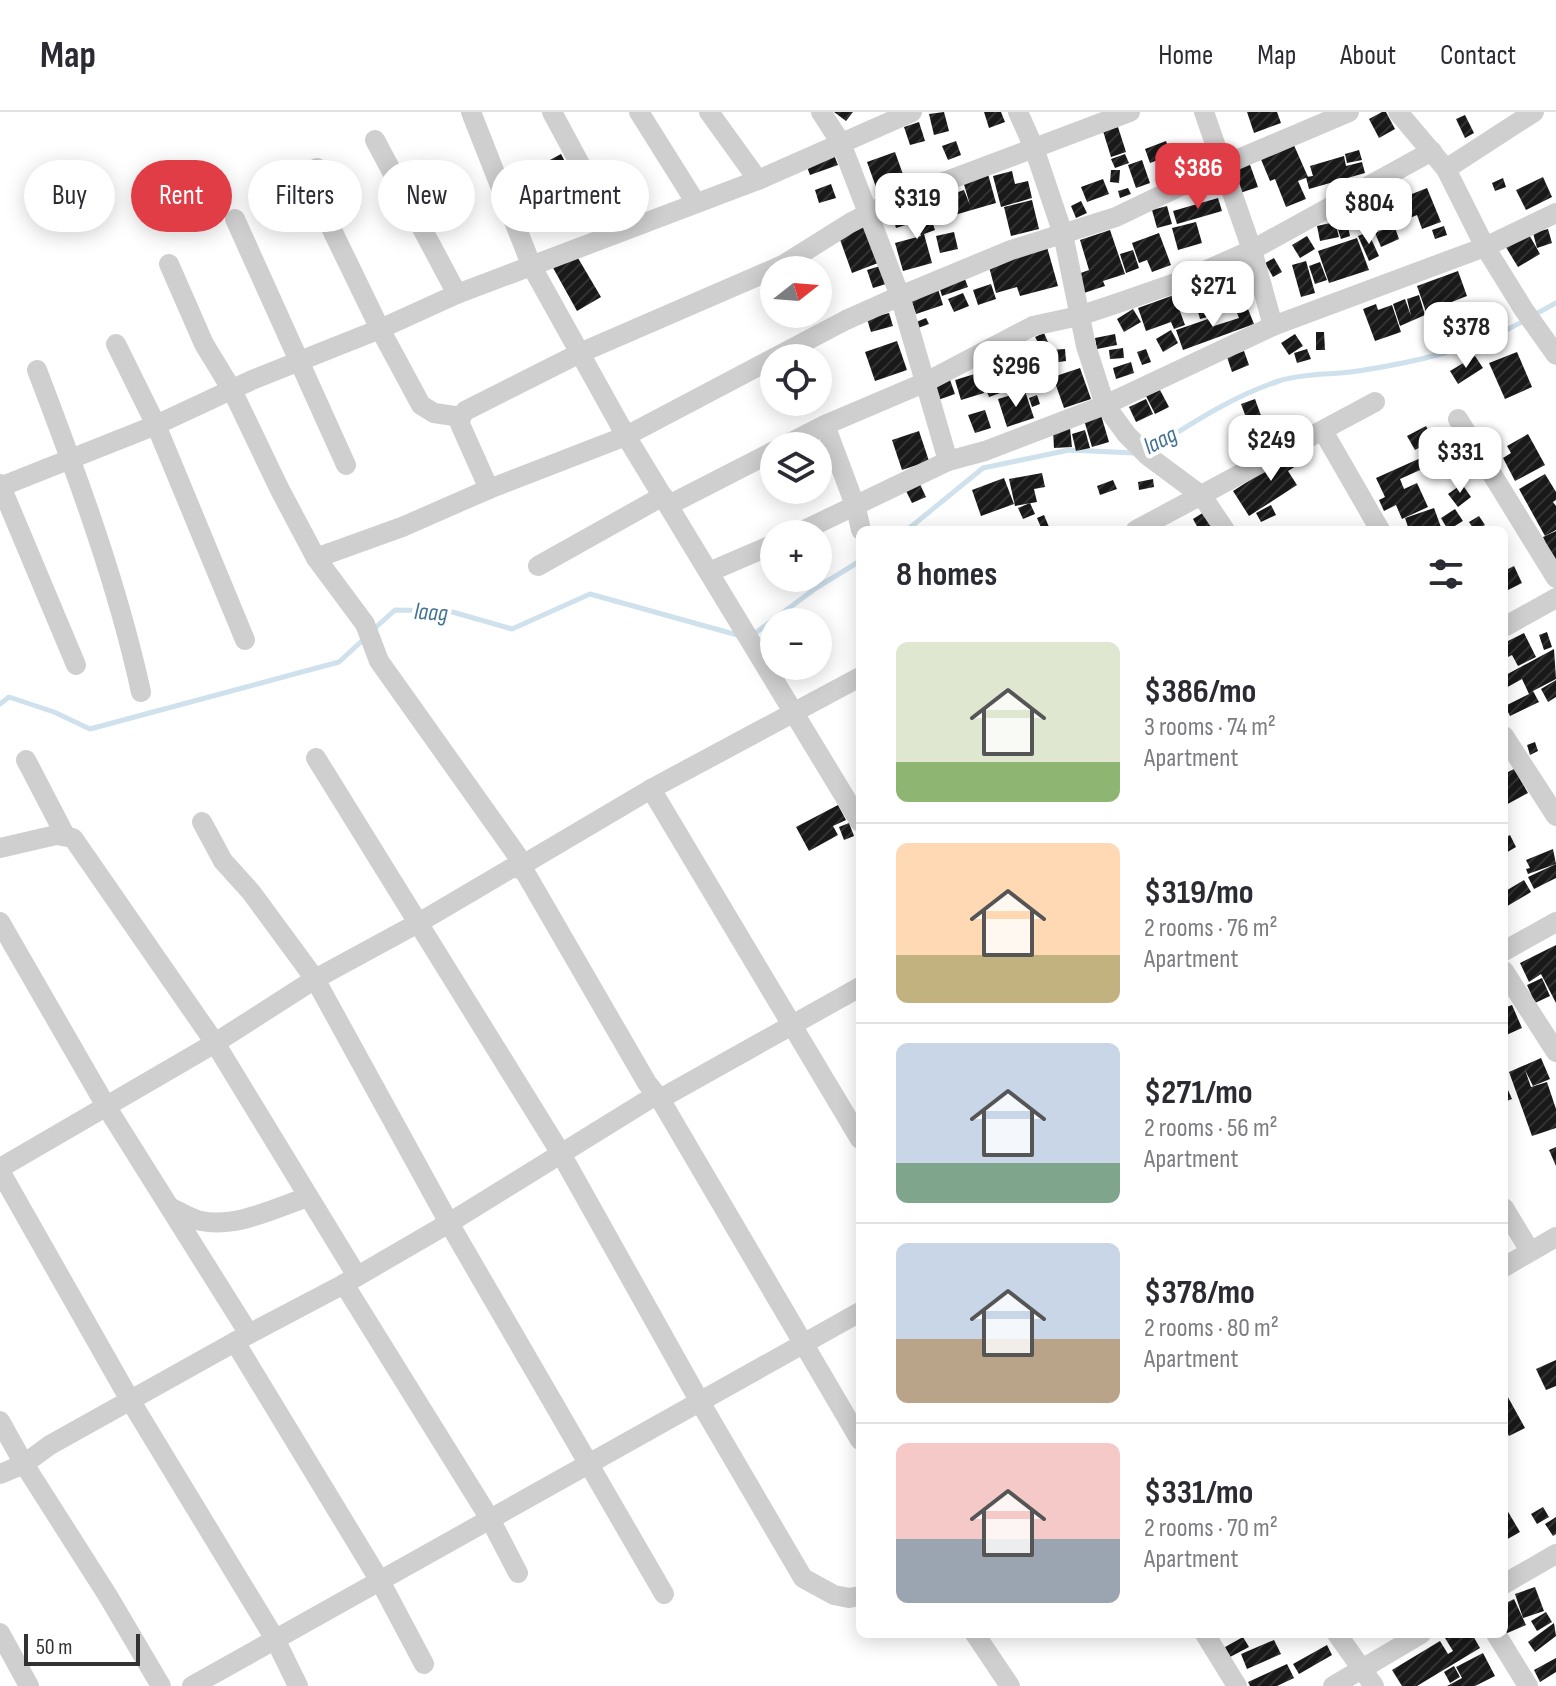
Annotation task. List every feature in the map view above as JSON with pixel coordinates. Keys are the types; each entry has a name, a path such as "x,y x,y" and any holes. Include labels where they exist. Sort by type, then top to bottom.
{"street":[{"path":"471,112 532,267 626,436 856,815"},
{"path":"552,112 617,233"},
{"path":"639,112 696,203"},
{"path":"709,112 758,180"},
{"path":"821,112 841,143 900,296 948,461"},
{"path":"76,665 0,486 156,425 457,294 758,180 912,112"},
{"path":"1018,112 1034,148 1063,234 1079,316 1105,405 1127,435 1148,456 1202,496 1222,526"},
{"path":"489,489 460,424 465,411 580,353 783,265 893,201 1130,112"},
{"path":"1204,112 1252,250 1273,326"},
{"path":"801,344 846,320 1011,250 1116,217 1222,166 1349,112"},
{"path":"1398,112 1446,169 1485,247 1550,346"},
{"path":"1446,169 1534,112"},
{"path":"375,140 457,294"},
{"path":"811,432 926,382 1033,326 1079,316 1184,280 1252,250 1432,151"},
{"path":"828,520 948,461 985,451 1105,405 1273,326 1485,247 1556,213"},
{"path":"235,219 346,465"},
{"path":"333,232 421,405 434,413 461,417"},
{"path":"169,264 204,344 232,390 316,558 365,624 379,661 526,874 856,1433"},
{"path":"116,344 156,425 245,640"},
{"path":"316,558 402,527 489,489 626,436 760,365"},
{"path":"37,370 70,457 115,594 141,692"},
{"path":"1144,526 1375,402"},
{"path":"1458,419 1556,578"},
{"path":"825,425 860,526"},
{"path":"1323,431 1378,526"},
{"path":"538,566 760,457"},
{"path":"709,572 760,550"},
{"path":"1508,625 1556,598"},
{"path":"298,1686 275,1639 130,1400 0,1170 215,1043 315,979 510,869 521,866 651,789 856,679"},
{"path":"1508,742 1556,816"},
{"path":"316,758 560,1152 803,1578 834,1595 856,1597"},
{"path":"26,760 65,835"},
{"path":"651,789 856,1132"},
{"path":"202,822 223,861 251,892 315,979 449,1223 664,1594"},
{"path":"0,848 56,835 73,838 215,1043 308,1197 350,1280 490,1519 518,1573"},
{"path":"0,922 106,1106 171,1208 424,1664"},
{"path":"1508,949 1556,922"},
{"path":"1508,977 1556,1052"},
{"path":"0,1474 24,1464 50,1445 350,1280 449,1223 560,1152 856,989"},
{"path":"171,1208 199,1221 222,1223 242,1220 308,1197"},
{"path":"1508,1215 1530,1251"},
{"path":"1508,1265 1556,1237"},
{"path":"192,1686 856,1314"},
{"path":"0,1421 161,1686"},
{"path":"1508,1582 1556,1554"},
{"path":"0,1633 29,1686"},
{"path":"978,1638 1010,1686"},
{"path":"1207,1638 1237,1686"},
{"path":"1340,1638 1369,1678"},
{"path":"1333,1686 1369,1678 1416,1638"},
{"path":"1498,1638 1528,1686"}],"building":[{"path":"834,112 853,112 846,121"},
{"path":"944,112 949,131 934,135 929,114"},
{"path":"984,112 1001,112 1005,122 989,128"},
{"path":"1247,112 1277,112 1281,123 1254,133"},
{"path":"1386,112 1395,129 1379,138 1369,119"},
{"path":"1465,115 1474,133 1465,138 1456,119"},
{"path":"919,122 925,141 910,145 904,127"},
{"path":"1118,127 1126,152 1111,157 1103,131"},
{"path":"956,141 961,155 948,160 942,146"},
{"path":"1166,141 1171,155 1150,163 1145,149"},
{"path":"1293,143 1308,177 1298,181 1306,199 1286,207 1275,179 1270,181 1260,157"},
{"path":"832,150 838,165 810,175 804,159"},
{"path":"1359,150 1362,160 1347,163 1345,154"},
{"path":"895,152 905,180 877,190 867,162"},
{"path":"561,154 564,160 550,160"},
{"path":"1125,154 1129,163 1115,168 1111,159"},
{"path":"1344,156 1346,166 1362,162 1365,173 1309,189 1306,177 1313,176 1310,166"},
{"path":"1142,160 1150,183 1136,188 1128,165"},
{"path":"1249,162 1258,187 1240,193 1232,168"},
{"path":"1111,170 1120,170 1119,183 1110,182"},
{"path":"1012,171 1015,184 1028,181 1032,198 1001,207 993,176"},
{"path":"988,174 996,203 951,216 944,197 964,190 970,205 963,181"},
{"path":"1543,177 1552,197 1526,210 1516,190"},
{"path":"1503,178 1506,187 1495,191 1492,183"},
{"path":"1103,179 1109,194 1087,202 1081,187"},
{"path":"831,184 836,198 819,203 815,190"},
{"path":"1128,188 1131,194 1120,198 1118,191"},
{"path":"1427,188 1441,222 1422,229 1417,215 1410,218 1402,198"},
{"path":"1218,198 1222,211 1177,224 1173,211"},
{"path":"1032,200 1039,229 1011,236 1004,207"},
{"path":"925,201 935,230 924,234 932,263 903,271 895,243 921,236 911,206"},
{"path":"1081,201 1087,213 1076,218 1071,206"},
{"path":"936,204 941,219 933,221 928,207"},
{"path":"1167,206 1172,224 1157,228 1152,210"},
{"path":"910,209 915,222 896,228 892,215"},
{"path":"1196,222 1202,243 1178,250 1172,228"},
{"path":"1335,222 1339,237 1320,241 1317,226"},
{"path":"1347,223 1350,236 1341,239 1337,226"},
{"path":"864,224 878,263 852,273 838,234"},
{"path":"1394,225 1399,239 1381,247 1375,233"},
{"path":"1444,226 1447,235 1435,239 1432,230"},
{"path":"1548,229 1552,243 1537,248 1533,233"},
{"path":"1110,230 1125,274 1103,281 1105,286 1084,293 1078,274 1089,270 1080,240"},
{"path":"1527,231 1540,254 1518,267 1504,244"},
{"path":"954,232 958,249 940,253 936,236"},
{"path":"1368,232 1379,256 1369,261 1358,236"},
{"path":"1159,233 1171,265 1152,272 1147,260 1139,263 1132,243"},
{"path":"1307,236 1315,249 1300,258 1292,245"},
{"path":"1357,238 1369,270 1329,283 1318,251"},
{"path":"1047,247 1058,286 1020,296 1017,287 996,293 988,263"},
{"path":"1133,250 1139,268 1126,273 1120,254"},
{"path":"575,253 601,297 577,311 552,266"},
{"path":"1274,258 1282,272 1273,277 1265,263"},
{"path":"1306,261 1315,293 1301,297 1292,265"},
{"path":"1320,262 1327,280 1315,284 1309,266"},
{"path":"880,266 886,284 873,288 867,270"},
{"path":"1458,271 1467,296 1426,312 1417,286"},
{"path":"963,274 968,287 942,296 938,283"},
{"path":"1240,278 1247,303 1225,309 1219,284"},
{"path":"991,284 996,299 978,305 973,290"},
{"path":"937,286 943,305 916,314 910,296"},
{"path":"1217,287 1225,312 1200,319 1193,294"},
{"path":"1187,289 1194,306 1183,311 1176,293"},
{"path":"963,293 969,306 954,312 948,299"},
{"path":"1174,295 1185,325 1174,329 1171,322 1146,331 1138,308"},
{"path":"1419,295 1425,315 1400,326 1393,304 1405,299 1411,316 1407,299"},
{"path":"1246,304 1254,324 1183,350 1176,330 1211,318 1214,326 1239,318 1235,308"},
{"path":"1376,304 1378,310 1392,305 1401,332 1375,341 1363,309"},
{"path":"1484,304 1489,319 1463,328 1458,314"},
{"path":"1133,309 1141,322 1124,332 1117,319"},
{"path":"1443,310 1452,327 1438,333 1430,316"},
{"path":"889,313 893,326 871,332 867,319"},
{"path":"926,318 929,324 918,328 916,322"},
{"path":"1171,330 1178,343 1163,352 1156,339"},
{"path":"1316,332 1324,332 1325,350 1316,350"},
{"path":"1044,333 1050,347 1042,350 1035,337"},
{"path":"1115,334 1117,345 1097,349 1095,338"},
{"path":"1295,334 1303,346 1289,355 1281,343"},
{"path":"897,341 907,370 875,381 865,352"},
{"path":"1123,348 1124,358 1110,359 1109,350"},
{"path":"1065,349 1066,361 1051,363 1050,350"},
{"path":"1146,349 1151,362 1142,365 1137,352"},
{"path":"1307,349 1311,359 1297,363 1294,353"},
{"path":"1244,351 1249,365 1232,372 1227,357"},
{"path":"1517,352 1532,387 1505,399 1489,363"},
{"path":"1475,356 1483,368 1458,384 1450,371"},
{"path":"988,360 995,372 983,379 977,367"},
{"path":"1131,362 1134,373 1116,379 1113,368"},
{"path":"1080,368 1091,399 1064,408 1053,377"},
{"path":"978,373 984,393 961,400 955,380"},
{"path":"949,377 955,394 935,401 929,384"},
{"path":"994,378 1000,393 989,397 983,382"},
{"path":"1160,390 1169,407 1155,414 1146,396"},
{"path":"1025,391 1034,418 1007,427 998,399"},
{"path":"1037,395 1040,404 1032,407 1029,398"},
{"path":"1146,399 1153,414 1136,422 1129,407"},
{"path":"1255,399 1268,435 1244,444 1237,424 1247,420 1241,404"},
{"path":"985,410 991,428 975,433 968,415"},
{"path":"1101,415 1109,442 1092,447 1084,420"},
{"path":"1426,426 1433,440 1415,450 1407,436"},
{"path":"1070,428 1072,447 1054,448 1053,430"},
{"path":"1085,430 1090,448 1076,451 1072,434"},
{"path":"919,431 929,461 902,470 892,440"},
{"path":"1528,434 1545,465 1515,481 1503,458 1511,453 1507,446"},
{"path":"1305,445 1312,456 1288,471 1297,485 1249,516 1233,491"},
{"path":"1425,456 1429,466 1400,479 1404,489 1417,483 1428,507 1402,519 1396,505 1384,511 1379,500 1385,497 1376,478"},
{"path":"1042,473 1045,487 1034,489 1037,502 1015,506 1009,479"},
{"path":"1545,474 1556,492 1553,502 1556,506 1556,530 1545,536 1519,489"},
{"path":"1004,478 1014,504 981,516 972,490"},
{"path":"1153,479 1154,487 1139,490 1138,482"},
{"path":"918,480 926,497 912,503 904,487"},
{"path":"1113,480 1117,489 1100,495 1097,486"},
{"path":"1462,484 1471,497 1458,507 1448,494"},
{"path":"1030,503 1035,514 1023,519 1018,508"},
{"path":"1271,505 1276,515 1261,522 1256,513"},
{"path":"1434,508 1441,526 1408,526 1405,518"},
{"path":"1209,509 1217,523 1197,526 1193,519"},
{"path":"1455,509 1463,521 1455,526 1446,526 1441,518"},
{"path":"1044,515 1049,526 1040,526 1037,518"},
{"path":"1479,516 1485,525 1472,526 1469,522"},
{"path":"1556,531 1556,566 1543,537"},
{"path":"1514,566 1522,583 1508,590 1508,569"},
{"path":"1547,632 1552,647 1544,650 1539,635"},
{"path":"1524,633 1536,657 1518,666 1512,655 1508,657 1508,641"},
{"path":"1554,649 1556,679 1533,691 1539,702 1510,716 1508,704 1529,694 1522,679 1508,687 1508,674"},
{"path":"1556,680 1556,697 1548,702 1541,689"},
{"path":"1535,742 1538,751 1530,755 1527,745"},
{"path":"1514,769 1528,793 1508,804 1508,772"},
{"path":"838,805 846,820 833,826 838,835 809,851 796,827"},
{"path":"849,823 854,836 844,840 839,827"},
{"path":"1508,836 1516,847 1508,852"},
{"path":"1553,849 1556,864 1528,874 1526,869 1530,868 1526,860"},
{"path":"1556,864 1556,878 1534,889 1528,877"},
{"path":"1524,880 1531,892 1508,906 1508,890"},
{"path":"1556,945 1556,1003 1541,974 1529,982 1520,963"},
{"path":"1542,978 1550,996 1535,1003 1527,985"},
{"path":"1512,1005 1522,1028 1508,1034 1508,1006"},
{"path":"1541,1058 1550,1079 1533,1086 1525,1070 1531,1087 1547,1082 1556,1109 1556,1128 1532,1136 1509,1072"},
{"path":"1556,1147 1556,1166 1549,1150"},
{"path":"1556,1360 1556,1386 1546,1390 1536,1369"},
{"path":"1508,1397 1525,1428 1508,1434"},
{"path":"1543,1507 1549,1517 1537,1524 1531,1514"},
{"path":"1508,1512 1520,1532 1508,1539"},
{"path":"1556,1517 1556,1534 1553,1536 1545,1524"},
{"path":"1535,1587 1544,1611 1523,1618 1515,1594"},
{"path":"1514,1599 1526,1625 1508,1633 1508,1602"},
{"path":"1546,1612 1552,1622 1537,1631 1531,1621"},
{"path":"1554,1623 1556,1636 1535,1652 1528,1642"},
{"path":"1244,1638 1249,1647 1230,1657 1225,1647"},
{"path":"1445,1638 1474,1638 1480,1648 1417,1686 1402,1686 1392,1670 1440,1641 1448,1654 1453,1651"},
{"path":"1274,1640 1281,1654 1247,1669 1241,1654"},
{"path":"1327,1645 1332,1655 1299,1674 1293,1664"},
{"path":"1483,1653 1495,1676 1475,1686 1447,1686 1462,1678 1456,1667"},
{"path":"1556,1658 1556,1672 1540,1682 1534,1670"},
{"path":"1287,1664 1294,1678 1277,1686 1250,1686 1248,1682"},
{"path":"1454,1666 1460,1677 1450,1683 1444,1672"}],"waterway":[{"name":"laag","path":"1534,315 1556,303"},
{"name":"laag","path":"1151,449 1229,402 1279,381 1423,359 1465,347 1526,320"},
{"name":"laag","path":"912,526 983,468 1069,450 1134,453"},
{"name":"laag","path":"754,634 816,588 856,563"},
{"name":"laag","path":"374,629 395,610 449,611 512,629 590,594 741,636"},
{"name":"laag","path":"0,704 9,697 54,712 90,729 339,662 364,639"}]}
